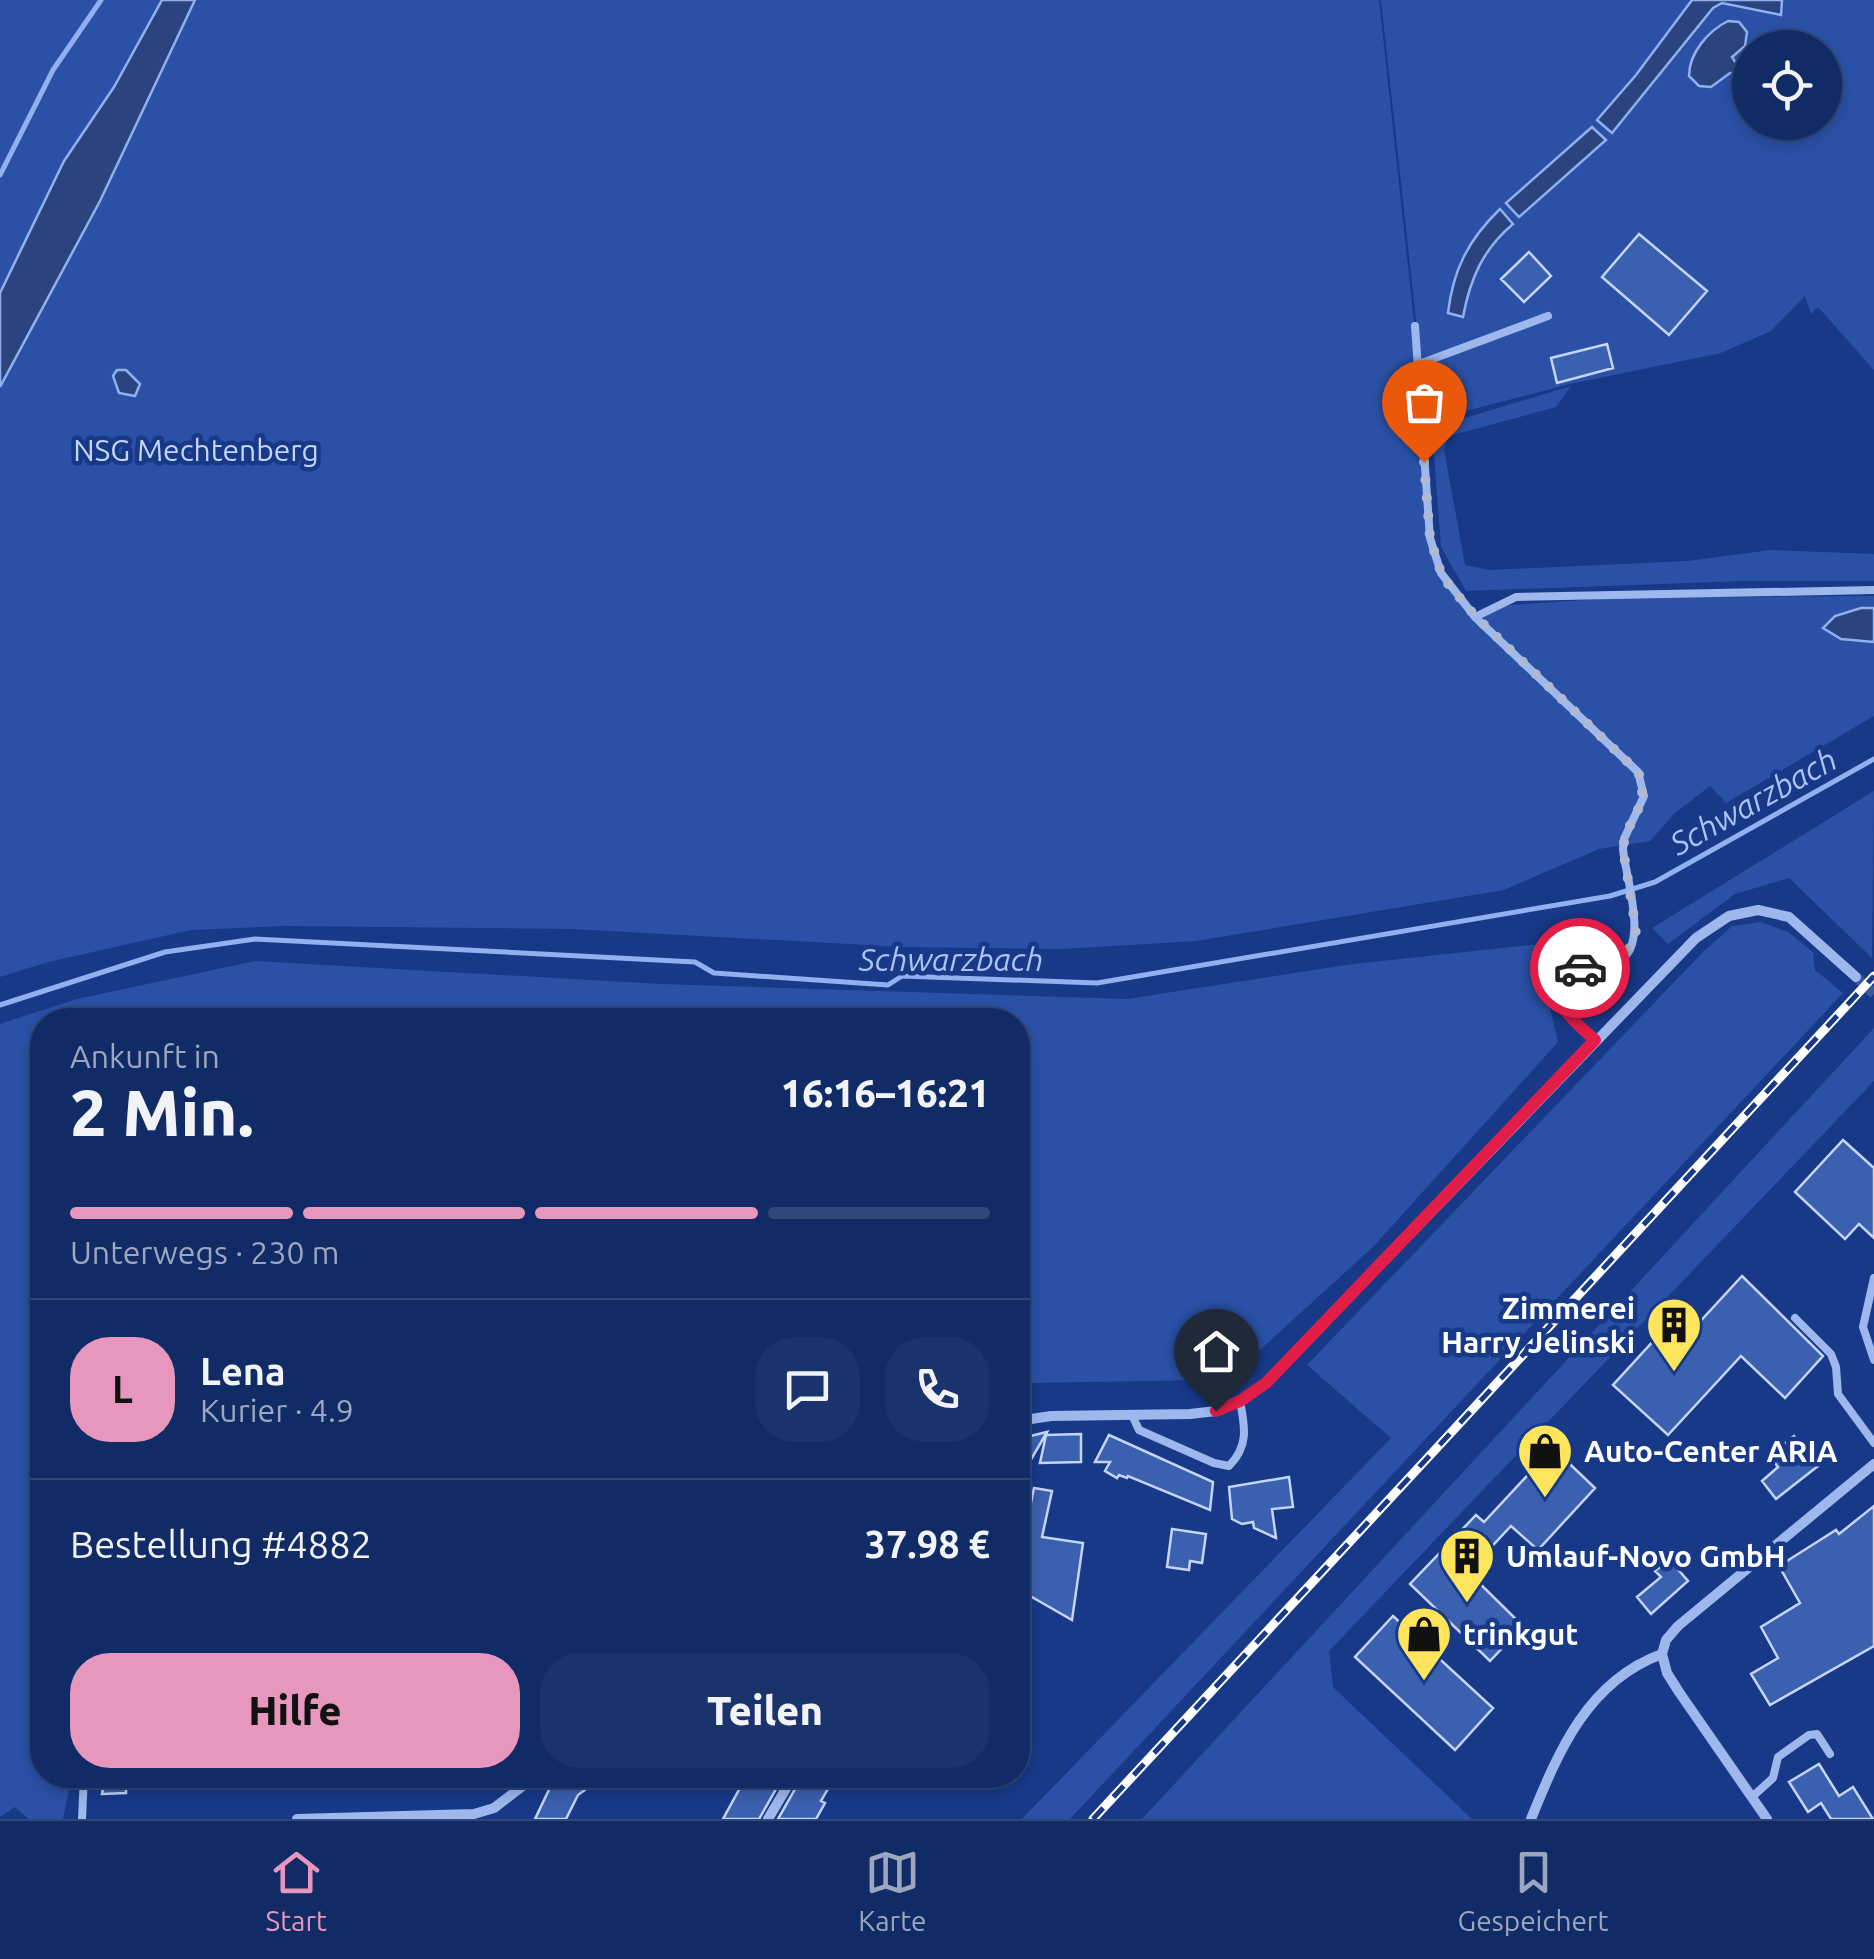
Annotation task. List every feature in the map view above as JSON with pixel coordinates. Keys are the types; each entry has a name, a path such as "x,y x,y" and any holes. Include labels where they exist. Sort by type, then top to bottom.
{"street":[{"path":"1030,1419 1216,1411 1240,1401 1266,1383 1696,938 1729,916 1758,910 1788,917 1856,976"},
{"path":"1768,1819 1668,1673 1662,1654 1666,1640 1874,1464"},
{"path":"1531,1819 1564,1742 1600,1692 1620,1674 1662,1654"},
{"path":"297,1819 474,1814 494,1808 520,1788"},
{"path":"768,1819 786,1788"},
{"path":"494,1808 507,1819"}],"lane":[{"path":"1419,364 1548,316"},
{"path":"1415,326 1430,538 1441,573 1476,617 1638,772 1644,796 1624,839 1636,926 1628,954 1617,962 1570,971 1557,990 1560,1008 1595,1040"},
{"path":"1476,617 1516,597 1874,590"},
{"path":"1874,1278 1864,1328 1874,1360"},
{"path":"1796,1318 1830,1354 1836,1367 1838,1394 1874,1443"},
{"path":"1132,1414 1139,1430 1214,1463 1230,1466 1241,1454 1246,1432 1240,1401"},
{"path":"1752,1796 1773,1778 1778,1756 1809,1735 1818,1734 1830,1754"},
{"path":"82,1819 83,1788"}],"green space":[{"name":"NSG Mechtenberg","path":"0,0 1379,0 1425,422 1430,538 1438,573 1479,617 1509,605 1630,597 1874,596 1874,716 1726,803 1710,786 1675,813 1650,841 1599,849 1504,890 1196,941 1062,949 904,947 572,929 284,926 191,930 48,962 0,977"},
{"path":"1381,0 1874,0 1874,370 1818,307 1811,314 1805,296 1771,331 1721,353 1570,384 1427,421"},
{"path":"1571,386 1556,407 1449,436 1444,449 1465,565 1490,570 1687,561 1771,550 1874,554 1874,581 1742,581 1466,591 1441,547 1432,428"},
{"path":"1874,791 1872,958 1789,878 1735,894 1668,944 1652,928"},
{"path":"1761,922 1788,932 1813,952 1815,970 1843,993 1070,1819 1022,1819 1391,1438 1307,1365 1703,952 1732,926"},
{"path":"1596,938 1556,958 1549,1004 1558,1042 1373,1247 1238,1370 1205,1380 1030,1383 1030,1008 49,1008 255,961 662,984 1127,999 1353,964"},
{"path":"30,1014 30,1788 69,1788 63,1819 29,1819 15,1807 0,1817 0,1024"},
{"path":"1874,1028 1874,1081 1329,1651 1333,1687 1472,1819 1142,1819"}],"shaded area":[{"path":"162,0 195,0 100,201 0,387 0,293 64,161 114,87"},
{"path":"1692,0 1782,0 1781,15 1722,3 1713,8 1612,133 1597,120"},
{"path":"1728,21 1739,22 1745,30 1732,30 1732,73 1711,87 1699,86 1689,76 1692,59 1713,31"},
{"path":"1592,127 1606,140 1519,217 1506,203"},
{"path":"1500,209 1513,224 1479,266 1463,317 1448,313 1464,256"},
{"path":"117,370 126,370 140,384 135,396 119,393 113,376"},
{"path":"1874,608 1874,642 1841,639 1823,628 1835,616"}],"building":[{"path":"1639,234 1707,291 1669,335 1602,277"},
{"path":"1529,252 1551,276 1524,302 1501,279"},
{"path":"1607,344 1613,368 1557,383 1551,358"},
{"path":"1843,1140 1874,1168 1874,1238 1859,1224 1845,1239 1795,1192"},
{"path":"1742,1276 1823,1356 1785,1398 1741,1356 1668,1435 1613,1385 1679,1313 1695,1327"},
{"path":"1047,1432 1030,1461 1030,1436"},
{"path":"1081,1434 1081,1462 1040,1463 1046,1435"},
{"path":"1109,1435 1213,1482 1210,1510 1128,1476 1117,1478 1105,1471 1110,1462 1095,1462"},
{"path":"1794,1436 1818,1466 1776,1499 1762,1481 1778,1467 1769,1456"},
{"path":"1553,1448 1595,1488 1538,1550 1511,1526 1468,1572 1523,1626 1490,1661 1410,1584 1476,1515 1484,1522"},
{"path":"1289,1477 1293,1507 1272,1509 1276,1538 1254,1528 1253,1522 1242,1524 1232,1519 1229,1487"},
{"path":"1034,1488 1052,1491 1042,1537 1083,1543 1072,1620 1030,1596 1030,1508"},
{"path":"1874,1506 1874,1646 1770,1705 1751,1674 1778,1658 1761,1627 1800,1603 1779,1566 1836,1530 1839,1534"},
{"path":"1172,1529 1206,1534 1202,1563 1190,1561 1189,1570 1167,1567"},
{"path":"1669,1559 1688,1581 1651,1614 1637,1597 1661,1577 1655,1571"},
{"name":"trinkgut","path":"1393,1616 1493,1708 1455,1750 1355,1657"},
{"path":"1819,1764 1839,1796 1853,1787 1873,1819 1831,1819 1821,1803 1808,1812 1789,1782"},
{"path":"103,1788 126,1788 126,1793 102,1794"},
{"path":"550,1788 587,1788 578,1795 566,1819 535,1819"},
{"path":"740,1788 777,1788 759,1819 723,1819"},
{"path":"796,1788 828,1788 816,1819 778,1819"}],"waterway":[{"path":"0,175 53,70 101,0"},
{"name":"Schwarzbach","path":"0,1005 165,952 255,939 695,962 714,973 888,985 902,976 1097,983 1610,896 1655,882 1874,759"}],"tunnel":[{"path":"1856,977 1874,994"}],"railway":[{"path":"1093,1819 1874,976"}],"way so far":[{"path":"1424,462 1430,538 1449,585 1476,617 1638,772 1643,785 1644,796 1623,849 1636,930 1633,940 1628,954 1617,962 1580,968"}],"place":[{"name":"Zimmerei Harry Jelinski","path":"1674,1374"},
{"name":"Auto-Center ARIA","path":"1545,1500"},
{"name":"Umlauf-Novo GmbH","path":"1467,1605"},
{"name":"trinkgut","path":"1424,1683"}],"route":[{"path":"1216,1411 1240,1401 1266,1383 1595,1040 1557,1001 1563,977 1580,968"}]}
